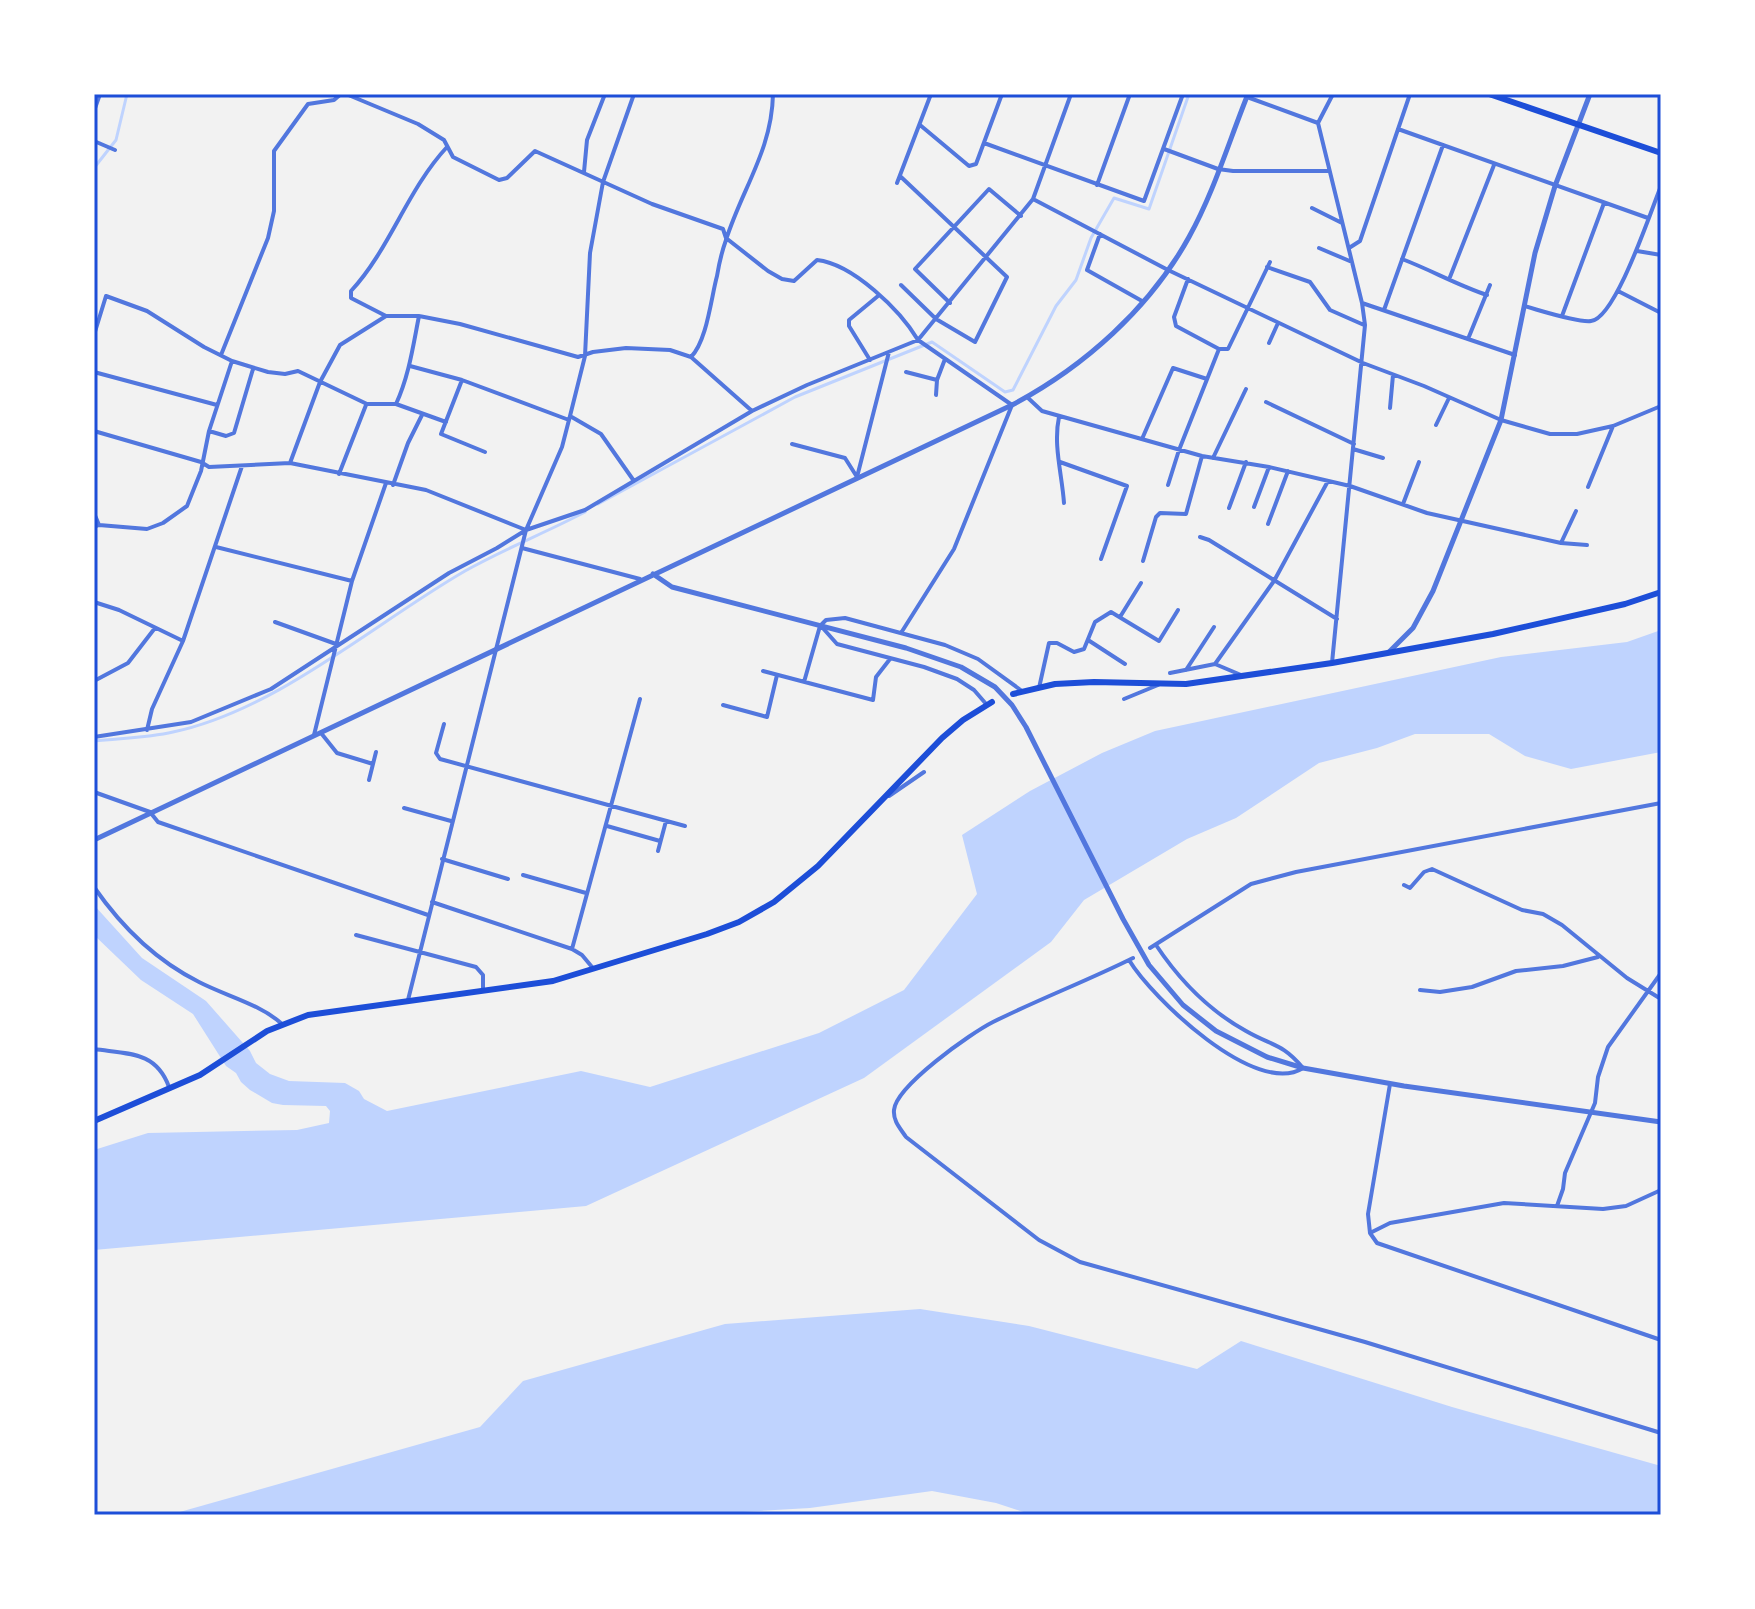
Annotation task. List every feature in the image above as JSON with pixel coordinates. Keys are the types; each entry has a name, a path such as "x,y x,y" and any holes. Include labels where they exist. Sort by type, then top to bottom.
{"main road":[{"path":"1489,94 1661,153"},
{"path":"1013,694 1094,682 1186,684 1332,663 1493,634 1625,604 1661,592"},
{"path":"94,1121 200,1075 282,1024 327,1011 553,981 707,934 758,913 818,866 942,738 990,704"}],"street":[{"path":"94,111 100,94"},
{"path":"221,355 268,238 274,211 272,159 277,143 308,104 334,100 344,94 354,95 418,124 444,140 453,157 499,180 507,178 535,151 652,204 723,229 726,238 782,279 794,281 810,264 817,260 826,261 850,273 878,296 910,327 918,340 1012,405"},
{"path":"584,172 587,140 605,94"},
{"path":"408,1001 526,530 562,447 570,418 585,356 590,253 603,182 634,94"},
{"path":"691,357 696,352 707,319 726,238 764,147 772,117 773,94"},
{"path":"897,183 931,94"},
{"path":"920,125 969,166 976,164 1002,94"},
{"path":"94,737 191,722 262,693 449,573 526,530 585,510 752,411 918,340 1033,199 1071,94"},
{"path":"1097,185 1130,94"},
{"path":"984,143 1144,201 1183,94"},
{"path":"1332,663 1365,325 1318,123 1333,94"},
{"path":"1349,248 1360,241 1410,94"},
{"path":"1388,653 1413,628 1426,603 1501,420 1535,253 1555,186 1590,94"},
{"path":"94,840 1027,397 1094,351 1168,270 1193,228 1248,96 1318,123"},
{"path":"1398,129 1648,218"},
{"path":"94,141 115,150"},
{"path":"1384,310 1443,145"},
{"path":"447,147 418,188 368,273 351,291 351,298 386,316 419,316 460,324 578,357 626,348 670,350 691,357 752,411"},
{"path":"1164,149 1218,169 1328,171"},
{"path":"1450,277 1494,165"},
{"path":"900,176 1007,277 975,342 936,319 901,285"},
{"path":"1524,306 1590,322 1601,317 1618,291 1637,251 1661,186"},
{"path":"950,303 915,269 989,189 1021,216"},
{"path":"1033,199 1168,270 1363,363 1501,420 1550,434 1577,434 1613,426 1661,406"},
{"path":"1562,316 1604,203"},
{"path":"1312,208 1342,223"},
{"path":"1100,234 1087,270 1142,301"},
{"path":"1319,248 1352,262"},
{"path":"1637,251 1661,255"},
{"path":"1402,259 1487,295"},
{"path":"1188,279 1174,317 1176,326 1219,349 1228,349 1268,264 1310,282 1330,310 1365,325"},
{"path":"1468,339 1490,285"},
{"path":"1618,291 1661,313"},
{"path":"94,334 106,296 147,311 221,355 253,369 285,374 298,371 367,404 396,404 446,422"},
{"path":"870,360 849,326 849,320 878,296"},
{"path":"1362,303 1515,355"},
{"path":"290,463 320,382 340,345 386,316"},
{"path":"396,404 410,366 419,316"},
{"path":"1269,343 1278,322"},
{"path":"1168,485 1219,349"},
{"path":"857,477 889,352"},
{"path":"936,395 937,380 945,359"},
{"path":"94,513 96,526 147,529 163,523 187,506 232,361"},
{"path":"410,366 462,380 570,418 601,434 634,481"},
{"path":"1142,439 1173,368 1207,379"},
{"path":"209,431 226,436 234,433 253,369"},
{"path":"94,372 217,405"},
{"path":"906,372 937,380"},
{"path":"1390,408 1393,374"},
{"path":"462,380 441,434 485,452"},
{"path":"1213,458 1246,389"},
{"path":"1027,397 1038,410 1179,450 1288,471 1350,486 1461,520 1561,543 1587,545"},
{"path":"1436,425 1449,397"},
{"path":"1266,402 1383,458"},
{"path":"339,474 367,404"},
{"path":"901,633 954,549 1012,405"},
{"path":"393,485 422,415"},
{"path":"1059,417 1055,441 1064,503"},
{"path":"1588,487 1613,426"},
{"path":"94,431 217,468 290,463 426,490 526,530"},
{"path":"792,444 845,458 857,477"},
{"path":"1143,561 1156,517 1160,513 1186,514 1202,456"},
{"path":"1060,462 1127,486 1101,559"},
{"path":"1229,508 1246,462"},
{"path":"1403,504 1419,462"},
{"path":"147,730 152,709 183,641 242,466"},
{"path":"1254,507 1269,467"},
{"path":"1268,524 1288,471"},
{"path":"1215,664 1274,581 1328,481"},
{"path":"314,736 352,581 386,483"},
{"path":"1561,543 1576,511"},
{"path":"1200,537 1280,582 1337,619"},
{"path":"216,547 352,581"},
{"path":"522,548 640,579"},
{"path":"652,574 672,587 906,648 961,667 995,687 1012,705 1026,727 1149,965 1183,1005 1216,1031 1267,1057 1303,1068 1390,1084 1661,1122"},
{"path":"1120,617 1141,583"},
{"path":"94,602 119,610 183,641"},
{"path":"1039,688 1049,643 1057,643 1074,652 1084,649 1095,622 1111,612 1159,641 1178,610"},
{"path":"804,682 820,626 826,620 845,618 945,645 978,659 1022,691"},
{"path":"275,622 326,639 336,647"},
{"path":"820,626 837,644 957,679 990,704"},
{"path":"1186,670 1214,627"},
{"path":"94,681 128,663 155,628"},
{"path":"1088,640 1125,664"},
{"path":"763,671 873,700 876,677 890,659"},
{"path":"1170,673 1215,664 1243,676"},
{"path":"723,705 767,717 777,675"},
{"path":"1124,699 1160,685"},
{"path":"572,949 640,699"},
{"path":"444,724 437,756 685,826"},
{"path":"321,733 337,753 373,764"},
{"path":"369,780 376,752"},
{"path":"877,804 924,772"},
{"path":"94,792 150,812 158,822 428,915"},
{"path":"1303,1068 1288,1050 1245,1031 1190,991 1153,947 1251,884 1296,872 1661,803"},
{"path":"404,808 451,821"},
{"path":"658,851 666,821"},
{"path":"607,826 660,841"},
{"path":"442,859 508,879"},
{"path":"1404,885 1410,888 1424,872 1432,869 1522,910 1543,914 1562,925 1598,957 1661,999"},
{"path":"523,875 587,893"},
{"path":"94,887 126,926 157,956 200,982 265,1011 282,1024"},
{"path":"432,902 572,949 592,967"},
{"path":"356,935 476,967 483,975 483,992"},
{"path":"1420,990 1440,992 1472,987 1516,971 1563,966 1598,957"},
{"path":"1303,1068 1278,1075 1230,1055 1171,1009 1131,959 989,1023 902,1090 894,1107 895,1121 906,1137 1039,1240 1080,1262 1365,1342 1661,1433"},
{"path":"1557,1206 1565,1173 1590,1112 1608,1047 1661,973"},
{"path":"94,1049 137,1055 155,1062 170,1089"},
{"path":"1390,1084 1368,1214 1370,1233 1377,1243 1661,1340"},
{"path":"1370,1233 1390,1223 1504,1203 1603,1209 1626,1206 1661,1190"}],"water":[{"path":"1661,630 1661,752 1571,769 1525,756 1489,734 1415,734 1377,748 1319,763 1236,818 1187,839 1084,900 1051,942 864,1078 586,1206 94,1250 94,1150 148,1133 297,1130 329,1123 330,1111 326,1106 272,1103 250,1090 226,1066 193,1014 141,980 94,935 94,905 142,958 206,1001 250,1051 256,1063 270,1074 289,1081 345,1083 359,1091 364,1099 387,1111 581,1071 650,1087 819,1033 904,990 977,894 962,835 1030,791 1102,753 1155,731 1501,657 1627,642"},
{"path":"920,1309 1029,1326 1197,1369 1241,1341 1452,1407 1661,1466 1661,1515 1033,1515 996,1503 932,1491 810,1508 692,1515 169,1515 480,1427 523,1381 725,1324"}],"waterway":[{"path":"94,168 116,140 127,94"},
{"path":"598,504 795,397 932,342 1005,392 1013,390 1056,306 1076,280 1091,238 1114,198 1149,209 1189,94"},
{"path":"94,741 173,732 212,721 250,705 324,663 465,571 585,512"}]}
